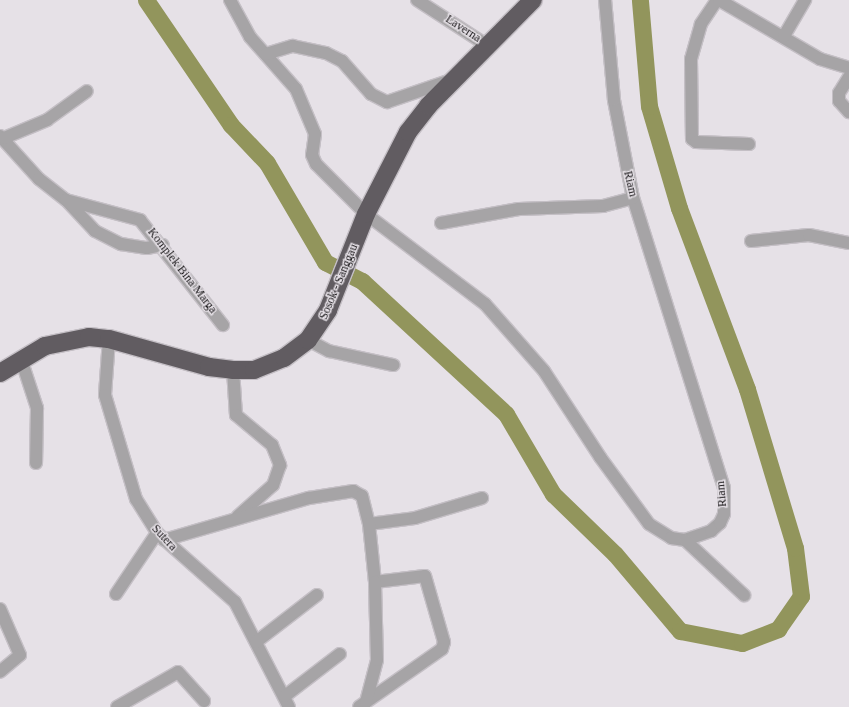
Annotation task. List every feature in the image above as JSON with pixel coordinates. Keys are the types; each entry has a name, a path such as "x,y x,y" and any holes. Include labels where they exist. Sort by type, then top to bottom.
{"highway":[{"name":"Sosok - Sanggau","path":"0,373 21,359 68,339 109,339 209,367 233,370 268,365 308,340 330,305 366,214 408,132 455,78 533,0"}],"street":[{"path":"230,0 244,29 296,89 315,134 312,155 316,164 366,214 485,304 544,371 600,457 650,524 670,538 685,540 744,595"},
{"name":"Laverna","path":"417,0 488,46"},
{"name":"Riam","path":"605,0 614,100 633,198 724,488 724,514 720,523 711,531 685,540"},
{"path":"749,144 696,142 692,139 691,59 700,24 718,0 784,36 830,64 849,68"},
{"path":"784,36 805,0"},
{"path":"266,54 293,46 326,53 349,67 371,94 387,102 455,78"},
{"path":"849,77 839,101 849,112"},
{"path":"2,137 47,120 87,91"},
{"name":"Komplek Bina Marga","path":"2,137 39,179 66,200 140,220 163,245 223,325"},
{"path":"441,223 519,209 603,206 633,198"},
{"path":"66,200 95,231 121,244 147,248 163,245"},
{"path":"751,241 808,235 849,243"},
{"name":"Sutera","path":"109,339 105,395 133,492 160,536 231,597 287,702"},
{"path":"308,340 329,351 393,366"},
{"path":"21,359 37,408 36,463"},
{"path":"233,370 236,415 272,445 280,466 273,485 238,516"},
{"path":"116,594 160,536 238,516 353,490 365,502 370,524 375,582 377,660 363,704"},
{"path":"370,524 415,518 482,498"},
{"path":"363,704 442,649 444,642 425,576 375,582"},
{"path":"256,642 317,596"},
{"path":"0,609 20,655 0,672"},
{"path":"287,702 340,654"},
{"path":"117,707 178,672 204,701"}],"waterway":[{"path":"146,0 231,125 267,163 325,262 362,281 506,414 553,494 615,554 680,631 742,643 778,629 801,596 795,548 747,389 679,208 649,106 640,0"}]}
